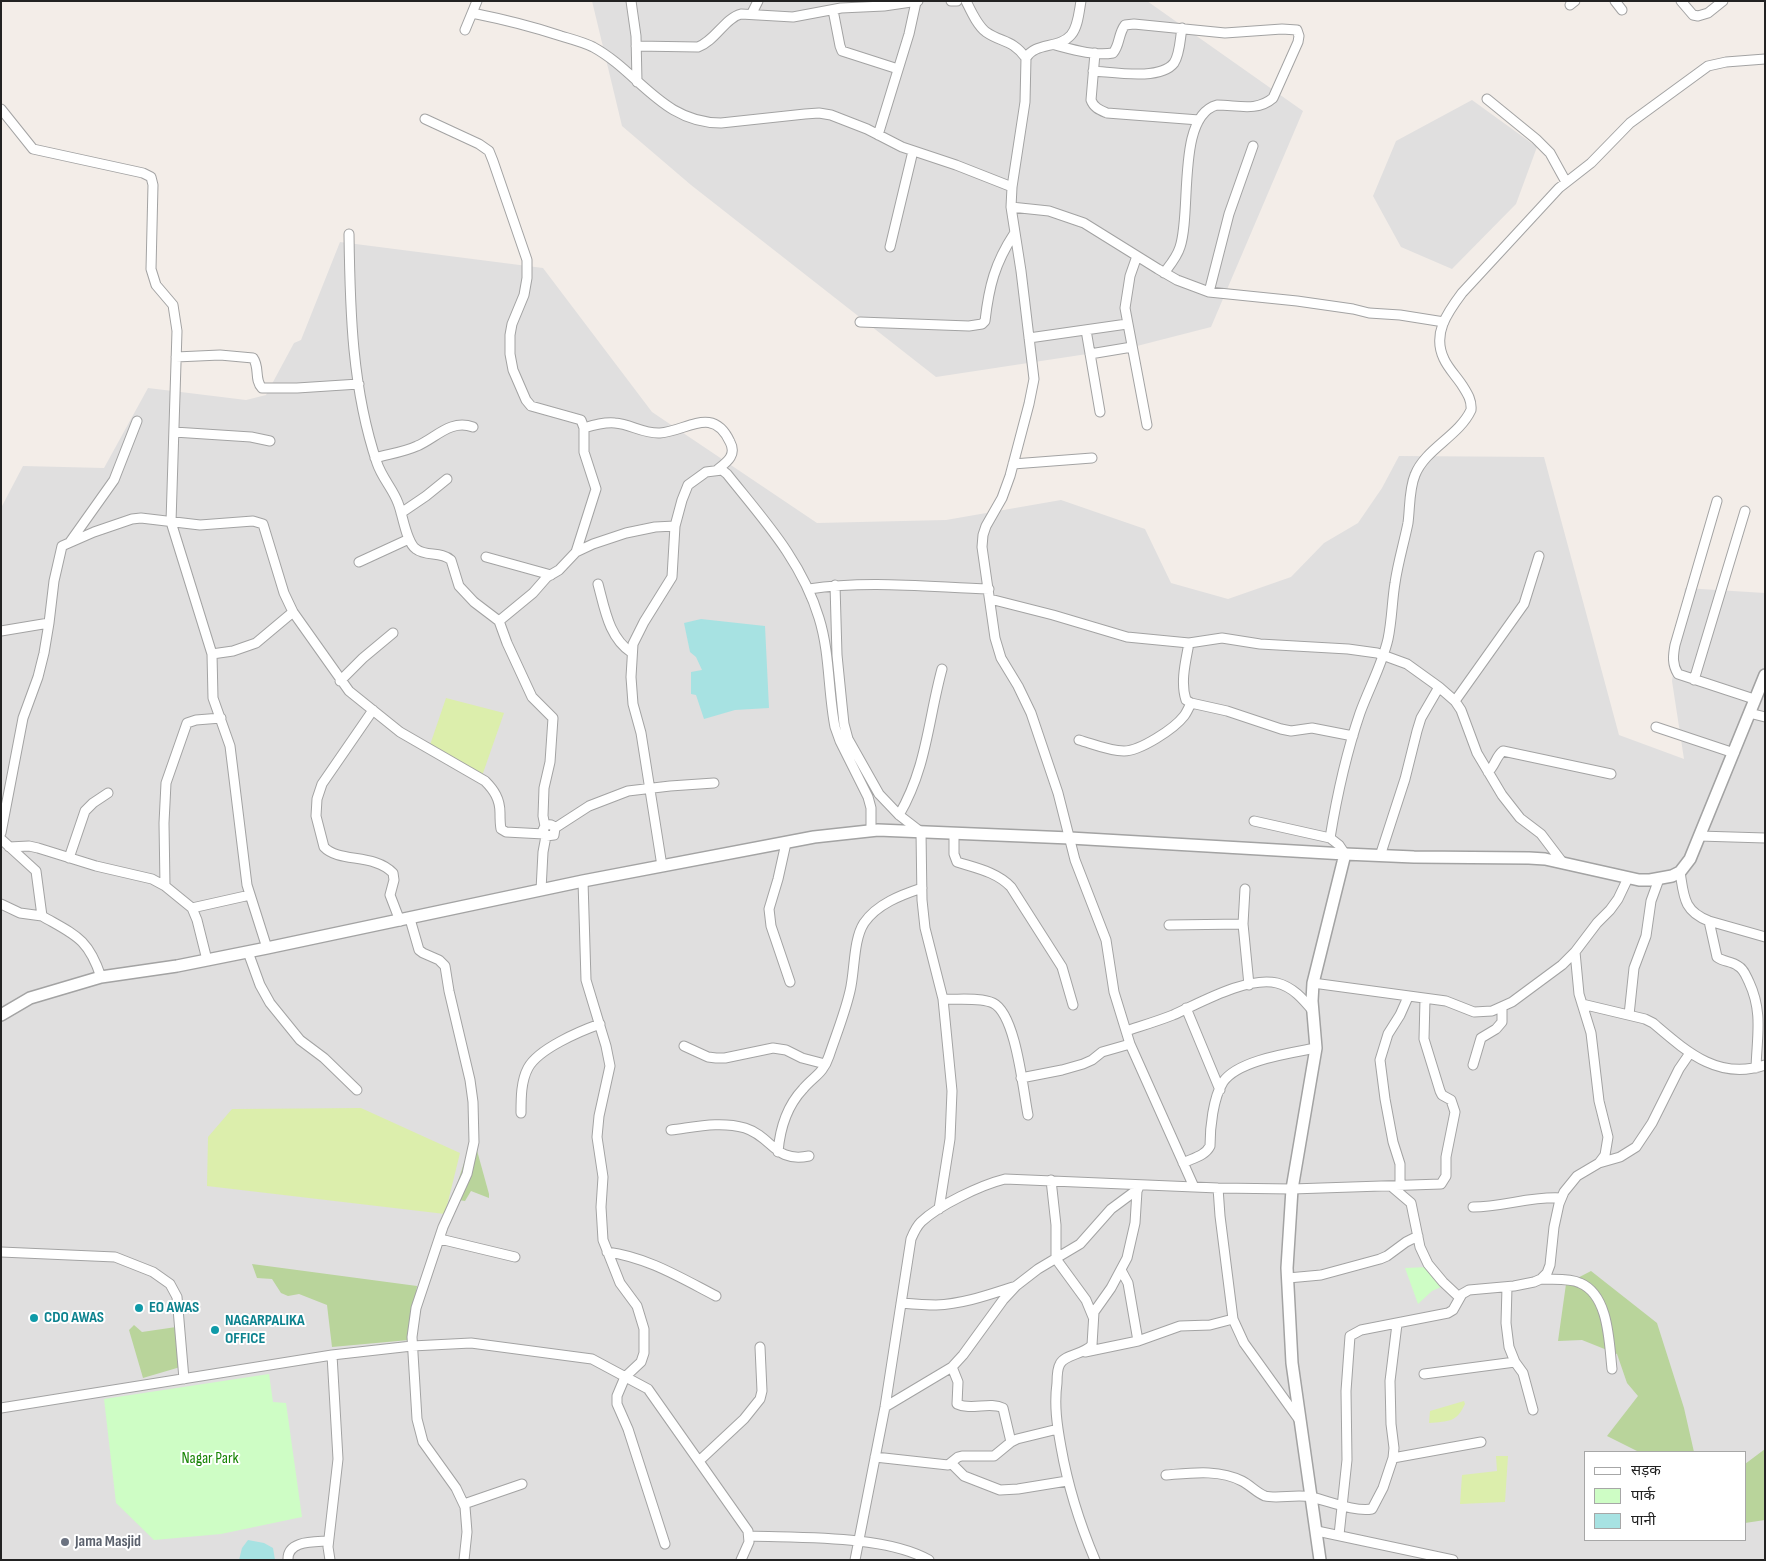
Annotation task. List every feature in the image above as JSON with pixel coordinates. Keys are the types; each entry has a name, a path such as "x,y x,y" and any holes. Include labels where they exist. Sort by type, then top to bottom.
{"street":[{"path":"465,30 477,1"},
{"path":"631,1 636,46 637,82"},
{"path":"752,14 758,1"},
{"path":"636,46 698,47 706,43 737,15 752,14 793,17 833,10 917,1 909,34 878,135"},
{"path":"951,1 957,1"},
{"path":"966,1 987,33 1014,44 1026,58"},
{"path":"1081,1 1076,26 1072,35 1065,41 1055,45 1035,49 1026,58 1025,102 1012,187 1011,207 1034,379 1004,493 986,526 982,547 998,650 1023,696 1058,793 1074,860 1106,940 1114,992 1130,1044 1194,1187"},
{"path":"1615,1 1622,10"},
{"path":"1681,1 1693,14 1698,16 1708,13 1723,1"},
{"path":"833,10 842,51 898,70"},
{"path":"472,13 526,25 592,47 615,62 655,98 671,109 693,120 708,123 771,119 819,113 848,120 913,151 956,165 1012,187"},
{"path":"1055,45 1081,52 1113,53 1117,49 1121,30 1125,25 1134,24 1225,32 1297,30 1298,42 1273,98 1267,104 1259,106 1217,104 1205,111 1199,120 1192,135 1189,148 1186,215 1180,247 1175,258 1164,273"},
{"path":"1093,71 1147,74 1168,68 1174,63 1178,54 1182,28"},
{"path":"1095,53 1091,100 1098,109 1108,113 1199,120"},
{"path":"1330,838 1337,791 1353,736 1389,637 1398,564 1408,522 1413,479 1424,459 1449,437 1465,420 1471,410 1467,394 1444,360 1438,342 1444,322 1453,305 1566,182 1591,163 1630,123 1698,72 1715,63 1765,59"},
{"path":"1487,99 1536,139 1550,153 1566,182"},
{"path":"1,109 33,149 143,173 151,177 153,185 151,269 156,285 173,305 177,331 171,522 212,654 213,698 230,746 247,885 268,948"},
{"path":"426,119 480,144 489,151 527,260 527,278 524,295 512,324 510,335 510,354 513,370 526,400 531,406 581,420 584,428 584,452 596,489 576,552"},
{"path":"1208,292 1229,214 1253,146"},
{"path":"890,247 913,151"},
{"path":"1011,207 1049,211 1072,218 1096,230 1164,273 1208,292 1297,301 1369,313 1400,315 1444,322"},
{"path":"349,234 353,345 358,384 370,442 384,480 396,499 409,539 416,549 447,556 451,560 459,586 474,602 499,621 509,650 532,697 554,718 550,762 544,788 543,816 545,832 541,890"},
{"path":"860,322 969,326 982,324 985,321 991,279 1003,251 1014,234"},
{"path":"1137,256 1130,276 1125,308 1147,424"},
{"path":"1029,338 1127,324"},
{"path":"1086,330 1100,412"},
{"path":"1090,354 1132,347"},
{"path":"176,357 220,355 253,358 256,362 258,383 262,388 358,384"},
{"path":"70,542 114,480 137,420"},
{"path":"584,428 603,423 615,423 660,433 699,422 712,422 718,425 725,433 733,449 728,461 717,470"},
{"path":"375,458 419,446 448,428 467,424 473,426"},
{"path":"174,432 251,437 270,441"},
{"path":"1014,460 1092,458"},
{"path":"662,866 641,733 633,704 630,677 633,644 638,632 672,577 675,526 688,485 706,472 717,470 722,470 728,474 784,546 810,588 820,619 835,728 868,797 871,808 871,830"},
{"path":"401,513 426,496 446,479"},
{"path":"1717,501 1673,658 1674,668 1678,674 1754,699"},
{"path":"1694,680 1745,511"},
{"path":"1,833 23,718 38,677 49,623 54,581 62,546 141,518 200,526 253,521 263,524 284,593 293,612 349,691 400,732 476,774 485,781 494,790 497,797 502,829 506,832 533,834 545,832"},
{"path":"499,621 534,592 576,552 626,533 654,527 675,526"},
{"path":"359,562 409,539"},
{"path":"1455,702 1524,604 1539,556"},
{"path":"486,557 551,575"},
{"path":"598,584 613,633 619,642 632,653"},
{"path":"810,588 831,585 989,589"},
{"path":"831,585 844,724 848,739 880,794 899,816 921,832"},
{"path":"990,599 1053,614 1127,637 1188,642 1222,638 1260,644 1348,649 1384,655 1407,664 1439,687 1455,702 1477,753 1514,811 1541,834 1563,863"},
{"path":"212,654 233,651 256,643 293,612"},
{"path":"1,631 49,623"},
{"path":"340,680 393,633"},
{"path":"1188,642 1184,670 1184,695 1186,700 1191,703 1227,711 1281,729 1291,731 1312,728 1353,736"},
{"path":"899,816 914,788 923,760 934,698 942,669"},
{"path":"1,1016 30,998 101,977 208,960 583,881 814,837 871,830 1070,838 1380,856 1529,858 1563,863 1628,878 1659,879 1680,872 1690,859 1765,676"},
{"path":"1380,856 1405,779 1417,731 1439,687"},
{"path":"1079,740 1123,751 1132,750 1150,742 1173,726 1183,717 1191,703"},
{"path":"373,710 322,784 317,799 316,816 324,847 327,850 334,854 380,864 393,873 394,880 390,895 405,919 419,950 440,960 445,966 470,1080 473,1102 474,1142 467,1174 443,1227 416,1308 412,1337 417,1419 423,1442 456,1488 464,1504 467,1532 464,1560"},
{"path":"1749,713 1765,717"},
{"path":"165,886 164,823 166,783 187,723 196,720 220,718"},
{"path":"1656,727 1734,753"},
{"path":"1488,772 1496,763 1502,751 1611,774"},
{"path":"545,832 548,824 555,828 589,806 628,791 714,783"},
{"path":"69,858 85,811 92,803 108,793"},
{"path":"1254,821 1330,838 1339,844 1345,854 1313,982 1316,1048 1292,1189 1288,1278 1290,1342 1320,1560"},
{"path":"921,832 922,888 927,940 943,999 951,1068 950,1139 938,1209"},
{"path":"954,834 954,854 957,862 998,876 1010,887 1062,967 1073,1005"},
{"path":"1699,836 1765,838"},
{"path":"1,839 36,871 42,916"},
{"path":"786,843 769,909 771,926 790,982"},
{"path":"9,847 28,846 96,866 152,879 165,886 192,908 198,920 208,960"},
{"path":"1680,872 1687,906 1700,918 1765,937"},
{"path":"1313,982 1446,1001 1474,1012 1482,1013 1502,1008 1562,966 1618,899 1628,878"},
{"path":"1629,1015 1634,968 1646,936 1652,900 1659,879"},
{"path":"583,881 586,980 600,1024 610,1066 599,1116 597,1137 603,1177 601,1207 603,1240 620,1283 638,1306 644,1329 644,1353 641,1362 625,1376 620,1386 617,1404 628,1429 665,1544"},
{"path":"778,1152 785,1119 790,1106 801,1090 820,1073 825,1064 848,999 854,974 858,938 862,926 878,909 901,896 922,888"},
{"path":"1244,888 1243,924 1249,985"},
{"path":"192,908 250,895"},
{"path":"1,904 20,912 42,916 79,937 95,959 101,977"},
{"path":"1582,1004 1629,1015 1653,1023 1700,1060 1713,1065 1743,1070 1760,1066 1756,1001 1743,970 1733,963 1717,957 1709,921"},
{"path":"1169,925 1243,924"},
{"path":"248,952 260,984 270,1003 300,1040 324,1058 357,1090"},
{"path":"1575,952 1577,980 1591,1033 1598,1100 1608,1137 1605,1155 1599,1163"},
{"path":"1126,1032 1172,1015 1210,996 1249,985 1270,982 1288,987 1300,996 1313,1011"},
{"path":"1395,1185 1400,1164 1393,1142 1380,1060 1388,1034 1400,1015 1408,997"},
{"path":"943,999 982,1001 993,1003 1000,1009 1009,1025 1028,1115"},
{"path":"855,1560 885,1407 911,1239 920,1223 938,1209 992,1182 1005,1179 1051,1180 1139,1188 1292,1189 1435,1185 1444,1182 1448,1145 1455,1112 1451,1100 1442,1095 1437,1084 1424,1039 1425,999"},
{"path":"1186,1008 1220,1090"},
{"path":"1473,1065 1481,1038 1500,1026 1502,1022 1502,1008"},
{"path":"521,1113 524,1077 532,1062 562,1040 600,1024"},
{"path":"1021,1078 1083,1064 1102,1052 1130,1044"},
{"path":"684,1046 708,1057 716,1058 732,1057 773,1048 786,1050 802,1058 825,1064"},
{"path":"1183,1162 1204,1154 1208,1150 1210,1146 1211,1120 1224,1082 1241,1068 1284,1054 1316,1048"},
{"path":"1541,1279 1547,1273 1550,1265 1552,1237 1561,1198 1577,1176 1599,1163 1620,1158 1636,1147 1652,1123 1690,1052"},
{"path":"671,1130 719,1124 742,1127 753,1131 778,1152 791,1158 809,1156"},
{"path":"1051,1180 1056,1226 1056,1259 1086,1300 1093,1317"},
{"path":"1395,1185 1411,1203 1420,1247 1428,1264 1442,1282 1459,1297"},
{"path":"885,1407 952,1367 963,1356 1003,1300 1016,1286 1038,1269 1080,1244 1110,1209 1139,1188"},
{"path":"1083,1353 1092,1345 1094,1312 1127,1258 1132,1238 1139,1188"},
{"path":"1218,1188 1233,1319 1244,1343 1301,1423"},
{"path":"1473,1207 1531,1199 1561,1198"},
{"path":"1288,1278 1321,1275 1380,1259 1418,1236"},
{"path":"440,1239 515,1256"},
{"path":"1,1252 115,1257 153,1272 170,1284 177,1297 184,1379"},
{"path":"607,1252 630,1256 656,1266 716,1296"},
{"path":"1121,1270 1128,1283 1138,1341"},
{"path":"1339,1535 1347,1460 1346,1391 1349,1338 1352,1334 1448,1313 1454,1310 1459,1297 1469,1290 1507,1287 1541,1279 1575,1281 1582,1284 1599,1301 1607,1324 1612,1369"},
{"path":"901,1303 952,1304 987,1296 1016,1286"},
{"path":"1507,1287 1506,1323 1509,1347 1515,1362 1523,1373 1533,1410"},
{"path":"1095,1560 1076,1511 1067,1481 1055,1407 1059,1365 1066,1358 1138,1341 1180,1326 1203,1326 1233,1319"},
{"path":"1166,1475 1192,1472 1221,1475 1243,1481 1264,1495 1311,1497 1342,1506 1372,1509 1383,1488 1393,1458 1390,1381 1398,1324"},
{"path":"1,1408 332,1354 412,1346 471,1343 592,1359 648,1389 750,1536 750,1542 741,1560"},
{"path":"699,1461 744,1419 759,1401 762,1391 760,1347"},
{"path":"330,1560 328,1541 338,1460 332,1354"},
{"path":"1424,1374 1515,1362"},
{"path":"952,1367 958,1382 957,1404 967,1407 1000,1406 1004,1411 1011,1442"},
{"path":"875,1457 941,1465 951,1464 955,1459 962,1456 994,1456 1011,1442 1058,1429"},
{"path":"1393,1458 1481,1442"},
{"path":"951,1464 964,1476 1000,1490 1067,1481"},
{"path":"464,1504 522,1484"},
{"path":"1316,1531 1453,1560"},
{"path":"750,1536 858,1541 914,1552 929,1560"},
{"path":"288,1560 291,1550 299,1544 328,1541"}],"shaded area":[{"path":"592,1 1147,1 1303,111 1211,327 1133,347 936,377 691,185 622,126"},
{"path":"1472,100 1537,147 1516,204 1452,269 1401,247 1373,196 1396,141"},
{"path":"340,242 543,268 652,412 817,523 946,520 1061,500 1145,529 1171,583 1228,599 1291,577 1324,543 1358,523 1382,488 1399,456 1544,457 1619,735 1684,759 1672,681 1685,588 1765,593 1765,1560 1,1560 1,508 23,466 104,468 148,388 246,400 266,395 294,343 301,340"}],"green space":[{"path":"446,698 504,713 482,776 430,745"},
{"path":"361,1108 460,1153 445,1214 207,1186 208,1137 232,1109"},
{"path":"473,1136 489,1198 471,1191 465,1201 452,1199"},
{"path":"252,1264 417,1286 409,1340 332,1347 327,1305 299,1294 288,1296 281,1293 272,1279 257,1278"},
{"path":"1428,1267 1441,1287 1432,1291 1418,1304 1405,1268"},
{"path":"1591,1271 1657,1323 1684,1408 1694,1451 1637,1451 1607,1436 1638,1396 1627,1383 1617,1354 1582,1340 1558,1341 1566,1284"},
{"path":"134,1325 142,1332 183,1326 187,1365 143,1378 129,1330"},
{"name":"Nagar Park","path":"269,1374 273,1402 286,1403 302,1517 221,1534 154,1540 116,1503 104,1399"},
{"path":"1464,1401 1465,1404 1462,1410 1455,1418 1429,1423 1430,1411"},
{"path":"1765,1449 1765,1520 1746,1523 1746,1463"},
{"path":"1496,1456 1508,1456 1505,1502 1460,1504 1462,1475 1497,1471"}],"water":[{"path":"701,619 765,626 769,708 735,710 704,719 696,695 691,694 691,672 702,670 696,657 690,652 684,623"},
{"path":"248,1540 264,1543 273,1548 275,1560 239,1560 242,1548"}],"place":[{"name":"EO AWAS","path":"139,1308"},
{"name":"CDO AWAS","path":"34,1318"},
{"name":"NAGARPALIKA OFFICE","path":"215,1330"},
{"name":"Jama Masjid","path":"65,1542"}]}
